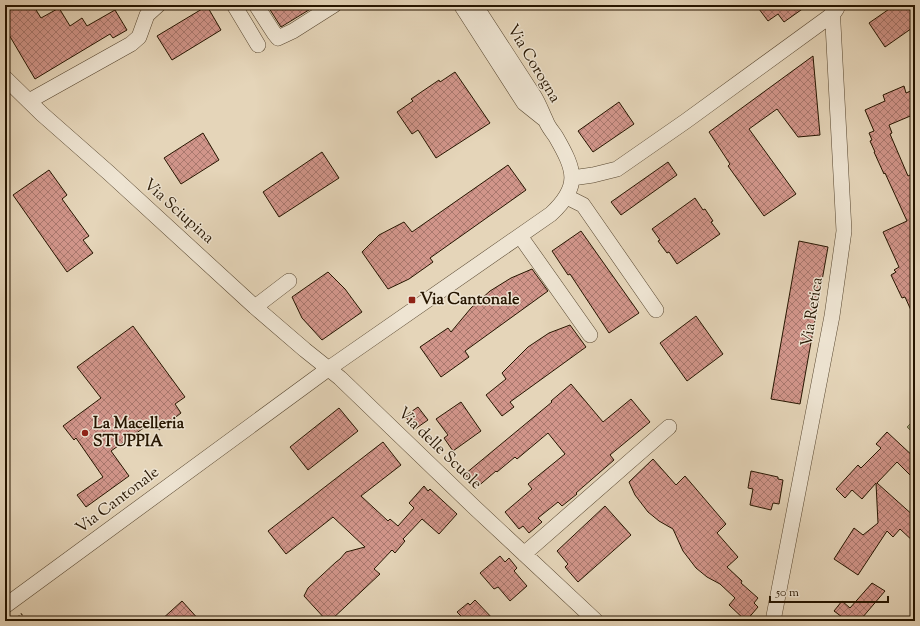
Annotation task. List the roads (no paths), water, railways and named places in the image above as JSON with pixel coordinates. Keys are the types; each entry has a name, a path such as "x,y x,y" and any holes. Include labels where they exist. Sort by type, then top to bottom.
{"street":[{"path":"234,5 258,45"},
{"path":"256,5 278,38 293,31 334,5"},
{"name":"Via Corogna","path":"461,5 524,103 546,121"},
{"name":"Via Corogna","path":"475,5 537,100 546,121 564,152 572,178"},
{"path":"29,101 132,44 139,37 149,8"},
{"path":"572,178 617,169 692,117 835,8"},
{"name":"Via Retica","path":"773,621 832,316 844,231 833,49 835,8"},
{"name":"Via Sciupina","path":"5,78 255,307 328,369"},
{"name":"Via Cantonale","path":"5,606 328,369 551,214 567,197 571,187 572,178"},
{"path":"567,197 583,205 656,310"},
{"path":"520,236 590,335"},
{"path":"255,307 289,281"},
{"name":"Via delle Scuole","path":"328,369 340,378 596,621"},
{"path":"524,554 669,427"}],"place":[{"name":"Via Cantonale","path":"412,300"},
{"name":"La Macelleria STUPPIA","path":"85,433"}]}
